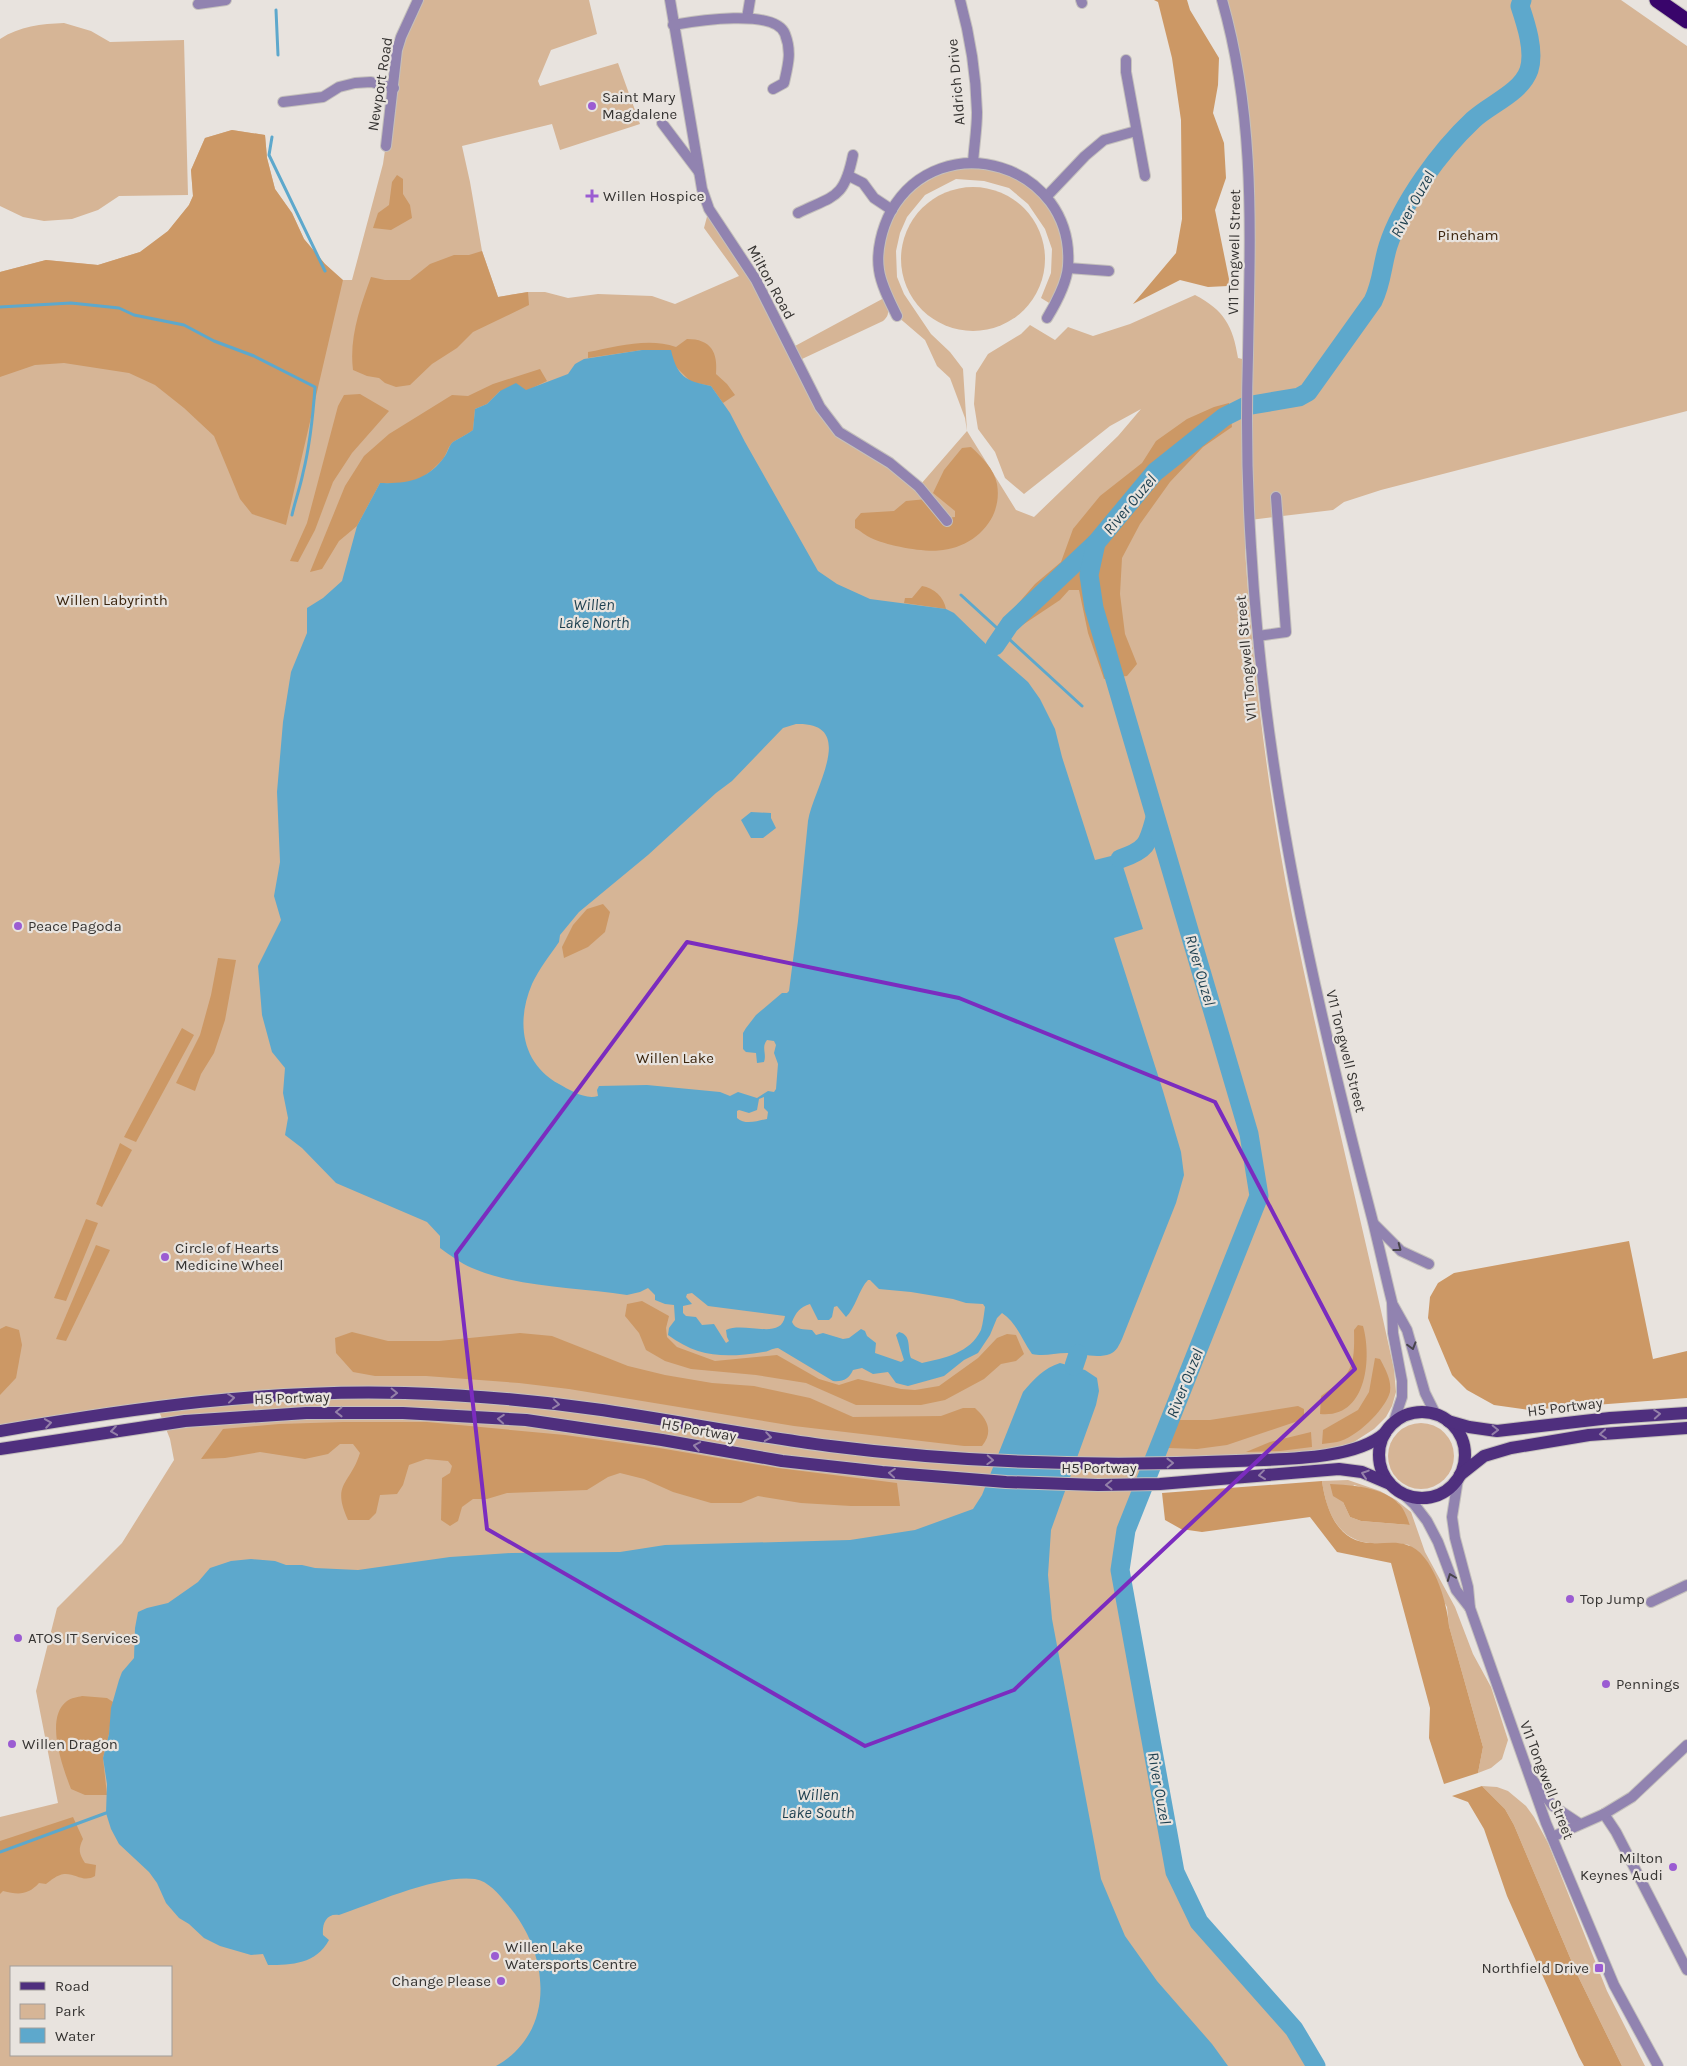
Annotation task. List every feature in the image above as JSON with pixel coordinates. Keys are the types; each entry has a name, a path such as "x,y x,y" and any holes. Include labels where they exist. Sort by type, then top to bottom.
{"highway":[{"path":"1657,0 1687,21"}],"main road":[{"name":"H5 Portway","path":"0,1430 157,1406 273,1394 316,1393 405,1393 470,1396 580,1407 795,1441 941,1457 1060,1463 1194,1463 1337,1454 1377,1441 1389,1429"},
{"name":"H5 Portway","path":"0,1449 185,1421 242,1416 350,1412 403,1413 487,1418 586,1428 782,1461 941,1477 1079,1484 1192,1482 1339,1469 1362,1472 1390,1484"},
{"path":"1425,1413 1442,1418 1455,1428 1464,1446 1465,1456 1459,1477 1447,1490 1432,1497 1412,1497 1402,1493 1390,1484 1383,1473 1379,1460 1380,1446 1389,1429 1402,1418 1413,1414 1425,1413"},
{"name":"H5 Portway","path":"1442,1418 1469,1427 1497,1431 1610,1418 1687,1413"},
{"name":"H5 Portway","path":"1459,1477 1484,1456 1511,1448 1589,1435 1687,1428"}],"street":[{"path":"198,4 226,0"},
{"name":"Newport Road","path":"386,146 397,50 418,0"},
{"name":"Milton Road","path":"670,0 702,189 709,209 756,280 820,407 839,432 890,463 919,487 948,521"},
{"path":"747,18 750,0"},
{"name":"Aldrich Drive","path":"960,0 966,21 977,113 973,163"},
{"name":"V11 Tongwell Street","path":"1222,0 1242,94 1247,139 1250,193 1248,360 1251,548 1258,636 1272,762 1300,918 1321,1018 1392,1302 1393,1333 1402,1381 1402,1396 1389,1429"},
{"path":"673,25 747,18 773,24 785,32 791,54 784,83 773,89"},
{"path":"1126,60 1126,72 1145,176"},
{"path":"283,102 323,97 339,87 355,83 371,82 394,88"},
{"path":"662,122 700,173"},
{"path":"1047,196 1085,156 1104,140 1121,134 1136,132"},
{"path":"798,212 839,194 849,176 854,155"},
{"path":"897,316 879,271 878,257 885,222 901,197 924,178 956,164 973,163 998,166 1018,173 1034,184 1047,196 1063,227 1067,243 1068,268 1056,302 1047,318"},
{"path":"849,176 863,183 874,198 892,210"},
{"path":"1068,268 1109,271"},
{"path":"1258,636 1286,632 1276,498"},
{"path":"1373,1223 1401,1251 1429,1264"},
{"name":"V11 Tongwell Street","path":"1392,1302 1407,1330 1426,1393 1442,1418"},
{"name":"V11 Tongwell Street","path":"1459,1477 1452,1517 1454,1538 1468,1587 1470,1608 1527,1772 1552,1837 1614,1985 1658,2066"},
{"name":"V11 Tongwell Street","path":"1402,1493 1414,1504 1427,1522 1438,1542 1456,1590 1470,1608"},
{"path":"1651,1602 1687,1585"},
{"path":"1552,1837 1604,1814 1632,1797 1687,1745"},
{"path":"1527,1772 1553,1806 1580,1824"},
{"path":"1604,1814 1616,1832 1687,1970"}],"highlighted area":[{"path":"687,942 959,998 1215,1102 1355,1369 1014,1690 865,1746 487,1529 456,1254"}],"green space":[{"name":"Willen Lake","path":"418,0 589,0 597,34 551,50 538,81 540,86 618,63 640,124 560,150 552,124 462,146 482,251 498,297 528,292 545,292 568,298 598,294 652,296 675,304 739,276 704,228 709,209 839,432 921,484 967,431 1016,510 1034,517 1118,436 1141,409 1110,426 1024,494 1005,478 995,452 978,429 974,404 976,373 988,354 1021,334 1030,325 1055,340 1068,327 1093,336 1130,324 1195,295 1213,307 1226,320 1233,337 1238,358 1247,360 1247,139 1222,0 1621,0 1687,46 1687,411 1381,490 1344,502 1333,510 1250,520 1251,548 1245,549 1248,595 1262,733 1283,870 1329,1086 1394,1369 1396,1392 1386,1417 1374,1429 1337,1453 1150,1463 1126,1530 1120,1570 1175,1872 1199,1922 1294,2029 1316,2066 0,2066 0,1817 58,1803 36,1691 57,1608 122,1543 174,1460 170,1439 157,1406 0,1431 0,272 46,260 98,265 140,252 168,231 189,205 193,196 191,170 205,138 232,130 265,135 267,158 275,189 292,213 304,239 325,264 342,280 352,280 383,164 394,88 394,73"},
{"path":"64,23 91,31 110,42 184,40 188,195 119,196 98,210 72,219 44,221 23,217 0,206 0,39 15,31 31,26"},
{"path":"956,164 1018,173 1057,213 1068,268 1054,306 1041,298 1051,273 1052,249 1045,229 1028,204 1009,188 984,181 956,179 925,195 907,217 900,233 896,251 897,277 904,294 931,334 950,352 963,369 967,431 965,418 950,378 937,366 925,340 897,316 879,271 881,238 901,197"},
{"path":"973,187 1001,192 1024,208 1040,231 1045,259 1040,287 1024,310 1001,326 973,331 945,326 922,310 906,287 901,259 906,231 922,208 945,192"},
{"path":"884,298 888,313 883,321 802,359 795,346"},
{"path":"1421,1423 1434,1425 1449,1438 1452,1443 1454,1456 1452,1469 1439,1484 1434,1487 1421,1489 1408,1487 1393,1474 1390,1469 1388,1456 1390,1443 1403,1428 1408,1425"},
{"path":"1348,1480 1380,1491 1396,1500 1411,1512 1425,1552 1455,1607 1473,1654 1491,1687 1508,1740 1502,1759 1491,1768 1478,1773 1483,1747 1449,1626 1447,1607 1409,1545 1375,1544 1359,1541 1341,1530 1330,1513 1322,1481","holes":["1354,1485 1380,1493 1398,1503 1410,1525 1361,1521 1350,1517 1343,1502"]},
{"path":"1482,1786 1497,1787 1508,1791 1526,1806 1534,1817 1548,1843 1607,1991 1645,2066 1622,2066 1577,1974 1514,1825 1505,1809"}],"shaded area":[{"path":"1154,0 1187,0 1190,10 1219,58 1218,85 1213,113 1224,143 1226,178 1215,210 1229,279 1228,286 1208,287 1180,280 1133,304 1176,253 1182,219 1181,120 1172,58 1158,2"},
{"path":"232,130 265,135 267,158 275,189 292,213 304,239 325,264 343,280 286,525 252,514 240,499 214,436 184,408 155,385 129,373 64,363 35,365 0,377 0,272 46,260 98,265 140,252 168,231 189,205 193,196 191,170 205,138"},
{"path":"397,175 403,179 403,194 410,205 412,218 391,230 373,228 378,213 389,205 392,182"},
{"path":"482,251 498,297 528,292 529,305 473,332 457,348 432,364 410,385 396,387 385,383 379,378 367,376 353,370 354,334 359,311 371,277 385,280 410,280 430,264 454,255 469,255"},
{"path":"687,339 702,341 711,348 716,359 716,374 735,395 723,403 711,386 691,382 674,365 642,350 588,358 588,352 643,343 665,344 676,347"},
{"path":"540,369 547,381 526,391 500,391 487,404 475,409 473,430 453,442 443,459 429,473 408,482 380,483 357,526 339,541 322,569 310,572 345,486 364,456 389,434 452,395 468,396 493,384"},
{"path":"360,394 389,411 352,453 333,482 315,530 298,562 290,561 307,523 338,406 344,395"},
{"path":"1229,403 1232,427 1203,447 1170,482 1140,524 1122,558 1120,594 1125,634 1137,664 1127,676 1104,679 1088,633 1079,590 1069,590 1060,600 1021,626 1015,626 1009,614 1035,584 1061,562 1073,529 1100,496 1142,463 1156,441 1187,419 1214,407"},
{"path":"971,447 993,473 997,484 998,496 996,508 985,528 966,543 943,550 927,551 887,544 869,537 855,528 855,520 861,513 894,511 906,501 927,499 947,518 955,517 955,511 933,493 944,470 962,448"},
{"path":"922,586 938,594 946,609 904,603 905,598 912,598"},
{"path":"603,904 610,912 605,932 588,947 564,958 562,947 573,925 587,909"},
{"path":"218,958 236,960 225,1020 214,1053 201,1074 195,1091 176,1083 200,1035 211,995"},
{"path":"182,1028 194,1035 136,1142 124,1137"},
{"path":"120,1143 132,1150 102,1207 96,1204"},
{"path":"86,1219 98,1223 66,1301 54,1298"},
{"path":"1629,1241 1653,1359 1687,1351 1687,1398 1529,1410 1494,1405 1467,1390 1452,1375 1428,1318 1430,1297 1438,1283 1454,1273"},
{"path":"96,1245 110,1250 66,1341 56,1339"},
{"path":"642,1301 669,1316 666,1328 667,1337 677,1347 715,1361 777,1355 819,1379 839,1385 858,1379 901,1389 915,1390 939,1386 978,1358 997,1338 1007,1334 1016,1335 1024,1354 1016,1361 1001,1364 984,1379 945,1400 921,1405 856,1405 806,1383 756,1375 691,1369 665,1361 646,1350 639,1333 625,1316 627,1304"},
{"path":"1358,1325 1363,1326 1367,1354 1366,1369 1357,1397 1348,1407 1336,1413 1320,1414 1321,1396 1339,1382 1350,1369 1354,1353 1354,1330"},
{"path":"6,1326 19,1330 22,1345 16,1378 0,1395 0,1329"},
{"path":"352,1332 388,1341 439,1341 520,1333 552,1336 628,1366 665,1375 712,1383 754,1386 810,1398 853,1417 941,1416 963,1408 975,1408 988,1425 988,1435 982,1446 964,1446 794,1426 569,1389 519,1383 426,1376 375,1376 353,1372 336,1353 335,1338"},
{"path":"1375,1358 1380,1359 1389,1379 1390,1392 1387,1399 1376,1415 1353,1435 1337,1442 1322,1444 1323,1430 1358,1410 1369,1392"},
{"path":"1298,1406 1304,1409 1304,1419 1227,1445 1197,1449 1168,1448 1178,1420 1210,1420"},
{"path":"427,1422 565,1435 659,1448 778,1468 897,1483 900,1506 801,1503 758,1496 741,1503 711,1503 673,1492 644,1479 620,1473 608,1477 587,1490 507,1493 487,1499 473,1499 462,1507 458,1521 450,1526 441,1520 442,1478 450,1473 452,1466 448,1461 426,1459 409,1465 403,1485 397,1494 380,1495 376,1513 369,1520 348,1520 341,1498 344,1485 360,1453 353,1444 340,1444 328,1454 305,1459 260,1452 225,1458 201,1459 223,1429 279,1424"},
{"path":"1311,1432 1312,1447 1280,1451 1246,1452 1270,1442"},
{"path":"1322,1481 1331,1513 1342,1531 1360,1542 1407,1545 1424,1557 1431,1568 1442,1592 1449,1626 1483,1747 1478,1773 1444,1784 1429,1738 1430,1708 1391,1563 1337,1552 1310,1517 1202,1532 1181,1529 1165,1520 1162,1493"},
{"path":"1330,1484 1357,1486 1385,1494 1401,1506 1410,1525 1361,1521 1350,1517 1343,1502 1333,1496"},
{"path":"82,1696 107,1698 113,1702 109,1734 103,1758 107,1795 85,1795 71,1789 60,1756 56,1731 60,1709 67,1701"},
{"path":"1482,1786 1505,1809 1514,1825 1577,1974 1622,2066 1584,2066 1579,2057 1507,1896 1484,1829 1468,1802 1452,1796"},
{"path":"73,1817 83,1839 80,1846 80,1854 85,1863 96,1865 95,1876 83,1878 64,1874 46,1884 39,1883 27,1892 14,1893 3,1891 0,1894 0,1841"}],"water":[{"name":"Willen Lake North","path":"642,350 671,350 679,371 688,379 711,386 730,413 818,571 837,584 870,599 946,609 954,613 990,648 995,646 996,654 1028,682 1040,699 1055,729 1095,860 1119,854 1143,929 1114,938 1163,1091 1181,1152 1184,1175 1176,1203 1122,1339 1118,1348 1112,1353 1099,1356 1067,1353 1032,1354 1015,1327 1002,1313 997,1318 990,1335 978,1353 964,1360 944,1376 908,1386 896,1383 888,1372 873,1374 862,1368 853,1370 850,1376 845,1379 833,1381 778,1348 765,1352 737,1355 702,1352 679,1343 668,1335 669,1328 675,1320 674,1305 655,1300 655,1295 648,1288 627,1295 509,1280 472,1268 440,1248 440,1236 427,1222 336,1183 302,1148 285,1135 288,1118 283,1093 285,1068 272,1052 262,1015 258,966 281,920 274,896 280,862 277,792 283,722 291,672 307,633 307,608 323,598 342,581 357,526 380,483 400,483 417,479 432,470 445,456 453,442 473,430 475,409 487,404 500,391 516,383 526,390 568,374 575,364 584,359","holes":["796,724 815,726 825,734 829,745 828,760 808,821 789,991 782,993 756,1015 743,1033 743,1049 746,1052 756,1053 757,1063 764,1062 764,1045 767,1040 774,1041 776,1045 774,1053 778,1064 776,1089 774,1092 768,1091 757,1098 738,1092 730,1096 720,1092 647,1085 599,1086 597,1090 598,1096 588,1097 559,1084 536,1065 525,1040 523,1026 524,1012 532,984 559,942 560,935 579,912 648,855 716,793 732,781 783,728","764,1097 764,1108 768,1112 767,1119 744,1122 737,1118 737,1111 739,1110 749,1113 757,1110 759,1099","870,1280 879,1289 911,1292 966,1303 983,1304 985,1307 981,1330 976,1338 964,1349 948,1356 922,1363 911,1358 906,1336 899,1332 896,1335 904,1360 901,1362 875,1353 876,1343 861,1329 849,1338 843,1339 823,1333 816,1335 812,1330 800,1329 793,1325 792,1322 801,1308 810,1304 818,1320 829,1320 832,1317 834,1307 837,1306 846,1317 862,1288","692,1293 708,1306 785,1316 782,1323 770,1329 734,1328 726,1330 729,1341 726,1343 714,1324 702,1325 696,1317 686,1316 683,1313 683,1306 692,1304 686,1297 687,1294"]},
{"path":"751,812 771,813 771,818 776,828 763,838 751,838 741,820"},
{"name":"Willen Lake South","path":"1060,1363 1085,1370 1097,1378 1099,1391 1096,1405 1051,1530 1048,1575 1052,1619 1101,1879 1125,1936 1157,1981 1212,2044 1228,2066 496,2066 516,2051 530,2033 538,2012 540,1990 538,1967 532,1944 521,1923 507,1904 484,1882 475,1879 460,1879 425,1885 339,1915 331,1916 324,1923 323,1931 323,1935 329,1940 317,1954 303,1962 268,1965 263,1954 251,1955 220,1946 204,1938 189,1924 179,1918 166,1903 157,1883 149,1872 119,1844 111,1829 106,1813 107,1784 103,1758 109,1734 111,1708 119,1680 122,1672 134,1658 135,1628 138,1612 168,1603 198,1582 210,1568 231,1561 251,1559 315,1568 358,1570 450,1557 511,1553 620,1552 665,1545 850,1540 915,1530 973,1509 982,1495 1023,1392 1040,1375"}],"waterway":[{"name":"River Ouzel","path":"1316,2066 1294,2029 1199,1922 1175,1872 1120,1570 1126,1530 1259,1196 1249,1134 1094,608 1089,575 1096,543 1155,472 1224,417 1246,406 1299,397 1308,392 1373,301 1394,230 1423,178 1473,120 1512,92 1525,78 1531,63 1531,55 1529,38 1520,6 1522,0"},
{"path":"276,10 278,55"},
{"path":"272,137 269,155 325,271"},
{"path":"0,307 71,303 119,308 134,315 184,325 214,341 254,356 315,387 308,452 292,515"},
{"path":"995,646 1010,624 1096,543"},
{"path":"961,595 1082,706"},
{"path":"1120,859 1129,856 1145,845 1155,818"},
{"path":"1074,1366 1078,1354"},
{"path":"0,1852 106,1813"}],"place":[{"name":"Saint Mary Magdalene","path":"592,106"},
{"name":"Willen Hospice","path":"592,196"},
{"name":"Peace Pagoda","path":"18,926"},
{"name":"Circle of Hearts Medicine Wheel","path":"165,1257"},
{"name":"Top Jump","path":"1570,1599"},
{"name":"ATOS IT Services","path":"18,1638"},
{"name":"Pennings","path":"1606,1684"},
{"name":"Willen Dragon","path":"12,1744"},
{"name":"Milton Keynes Audi","path":"1673,1867"},
{"name":"Willen Lake Watersports Centre","path":"495,1956"},
{"name":"Northfield Drive","path":"1599,1968"},
{"name":"Change Please","path":"501,1981"}],"park label":[{"name":"Pineham","path":"1468,235"},
{"name":"Willen Labyrinth","path":"112,600"}]}
